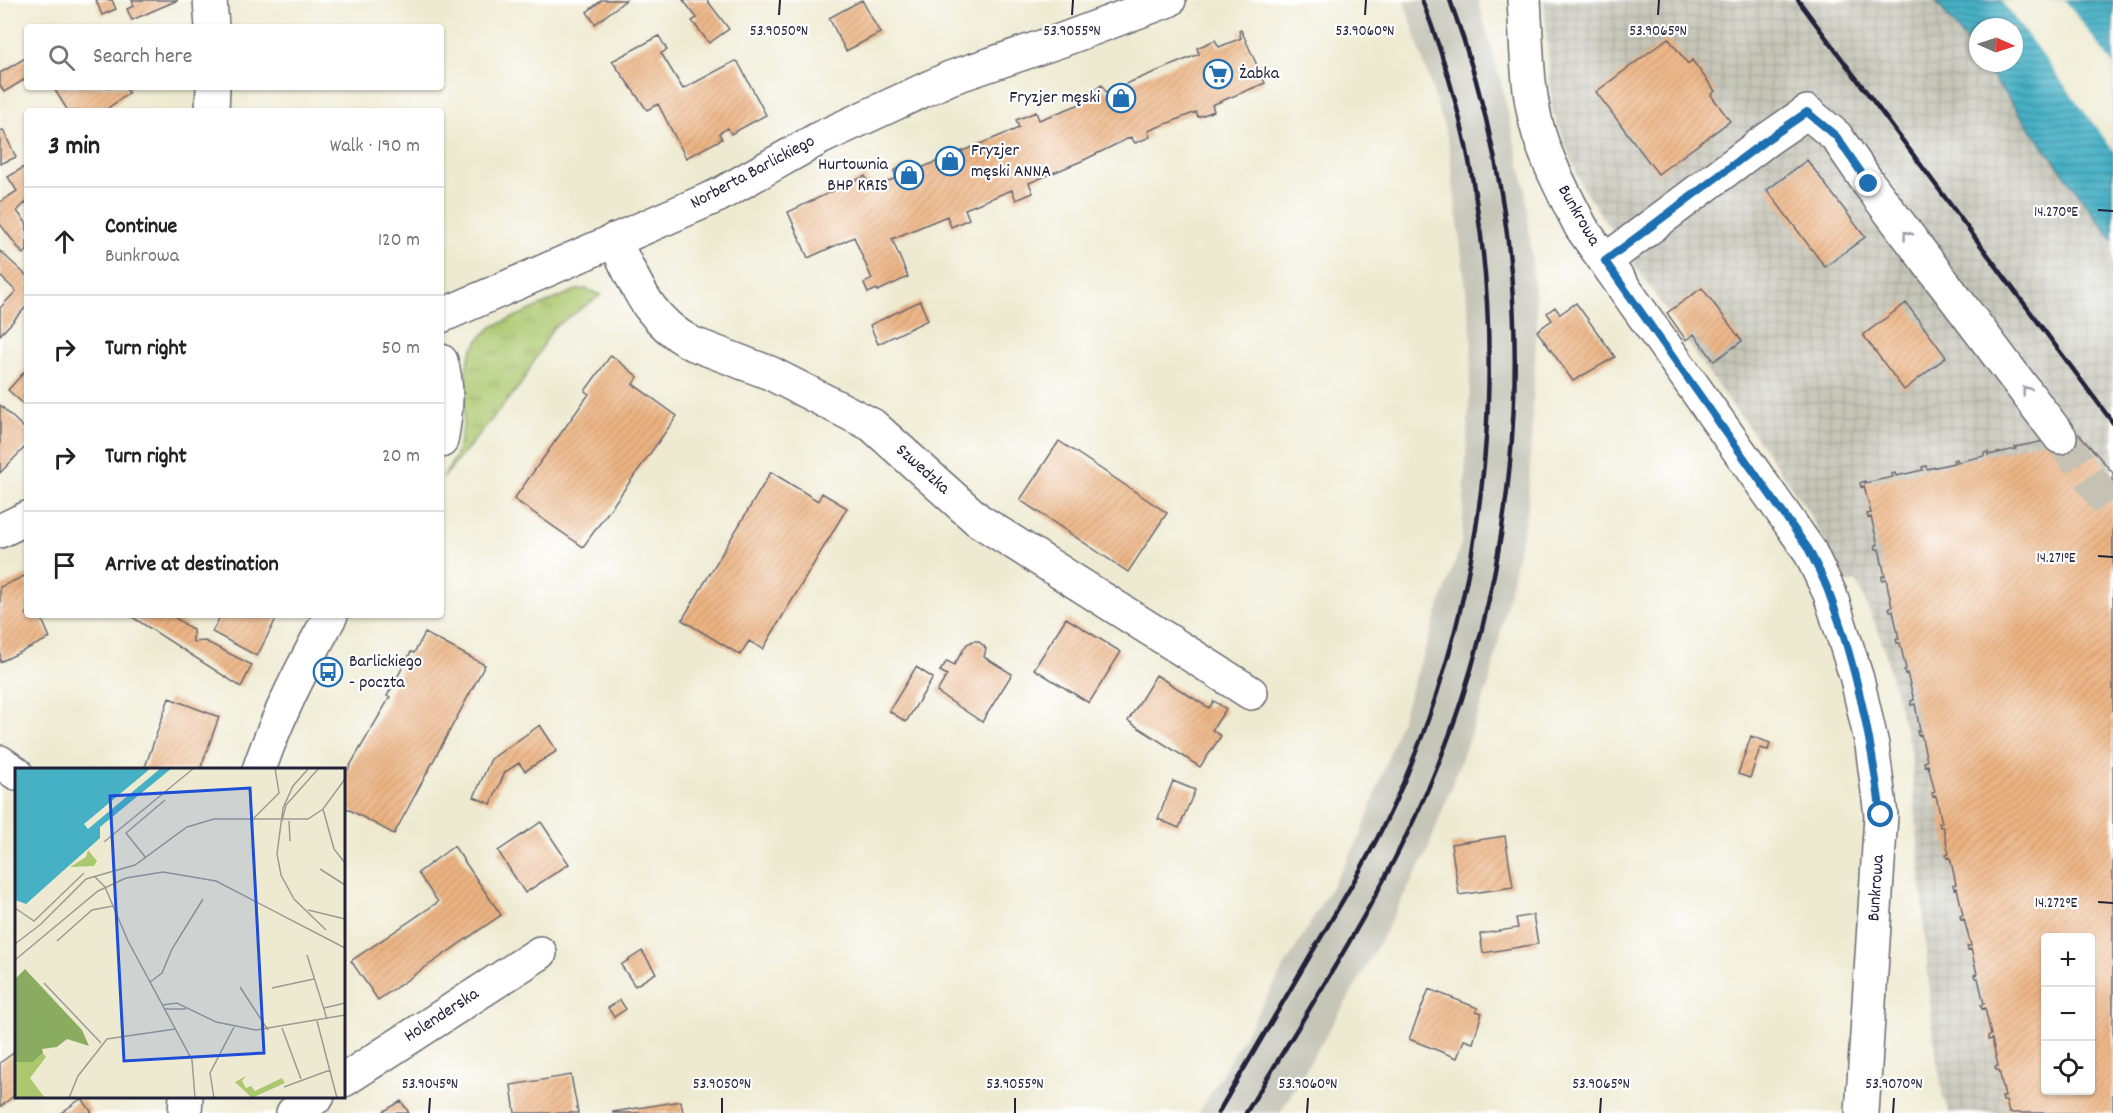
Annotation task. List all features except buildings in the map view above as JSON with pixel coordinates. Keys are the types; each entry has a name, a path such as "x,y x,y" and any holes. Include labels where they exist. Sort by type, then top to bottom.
{"street":[{"path":"210,0 212,24"},
{"name":"Norberta Barlickiego","path":"444,315 719,195 820,138 950,78 1169,0"},
{"name":"Bunkrowa","path":"1524,0 1529,81 1539,133 1554,172 1581,227 1809,550 1830,594 1857,679 1872,745 1881,815 1862,1113"},
{"path":"212,108 213,90"},
{"path":"1605,261 1807,112 1836,136 1869,184 2060,437"},
{"name":"Szwedzka","path":"614,240 646,304 668,328 679,336 691,343 770,373 872,425 978,520 1251,693"},
{"path":"444,378 447,394 444,427"},
{"path":"0,531 24,519"},
{"path":"260,768 266,748 308,657 329,618"},
{"path":"0,762 15,772"},
{"name":"Holenderska","path":"345,1079 540,953"},
{"path":"185,1113 186,1098"},
{"path":"293,1113 315,1098"}],"shaded area":[{"path":"1404,0 1478,0 1502,86 1525,187 1537,315 1528,506 1490,681 1426,855 1356,985 1280,1113 1199,1113 1361,836 1462,541 1472,340 1448,140"},
{"path":"1544,0 1935,0 1969,45 1969,72 1989,72 2113,240 2113,1113 1949,1113 1943,1097 1932,1027 1911,751 1880,635 1856,581 1846,583 1808,511 1706,370 1582,187 1552,109"}],"green space":[{"path":"586,289 601,295 553,328 521,384 444,477 456,455 463,428 466,369 471,352 479,339 492,327 576,290"}],"water":[{"path":"1935,0 2113,0 2113,240 1989,72 2023,72 2023,18 1969,18 1969,45"}],"pier":[{"path":"2001,0 2065,0 2113,65 2113,150 2023,29 2023,18 2014,18"}],"tunnel":[{"path":"2060,437 2113,510"}],"railway":[{"path":"1218,1113 1356,878 1394,804 1432,709 1460,610 1479,508 1488,405 1487,301 1476,198 1454,97 1422,0"},
{"path":"1246,1113 1349,943 1418,811 1438,765 1464,693 1484,619 1500,544 1510,467 1514,389 1514,312 1507,235 1486,119 1470,59 1450,0"},
{"path":"1798,0 2113,423"}],"place":[{"name":"Żabka","path":"1218,74"},
{"name":"Fryzjer męski","path":"1121,98"},
{"name":"Fryzjer męski ANNA","path":"950,161"},
{"name":"Hurtownia BHP KRIS","path":"909,175"},
{"name":"Barlickiego - poczta","path":"328,672"}],"route":[{"path":"1869,184 1836,136 1807,112 1605,261 1809,550 1830,594 1857,679 1872,745 1881,815"}]}
